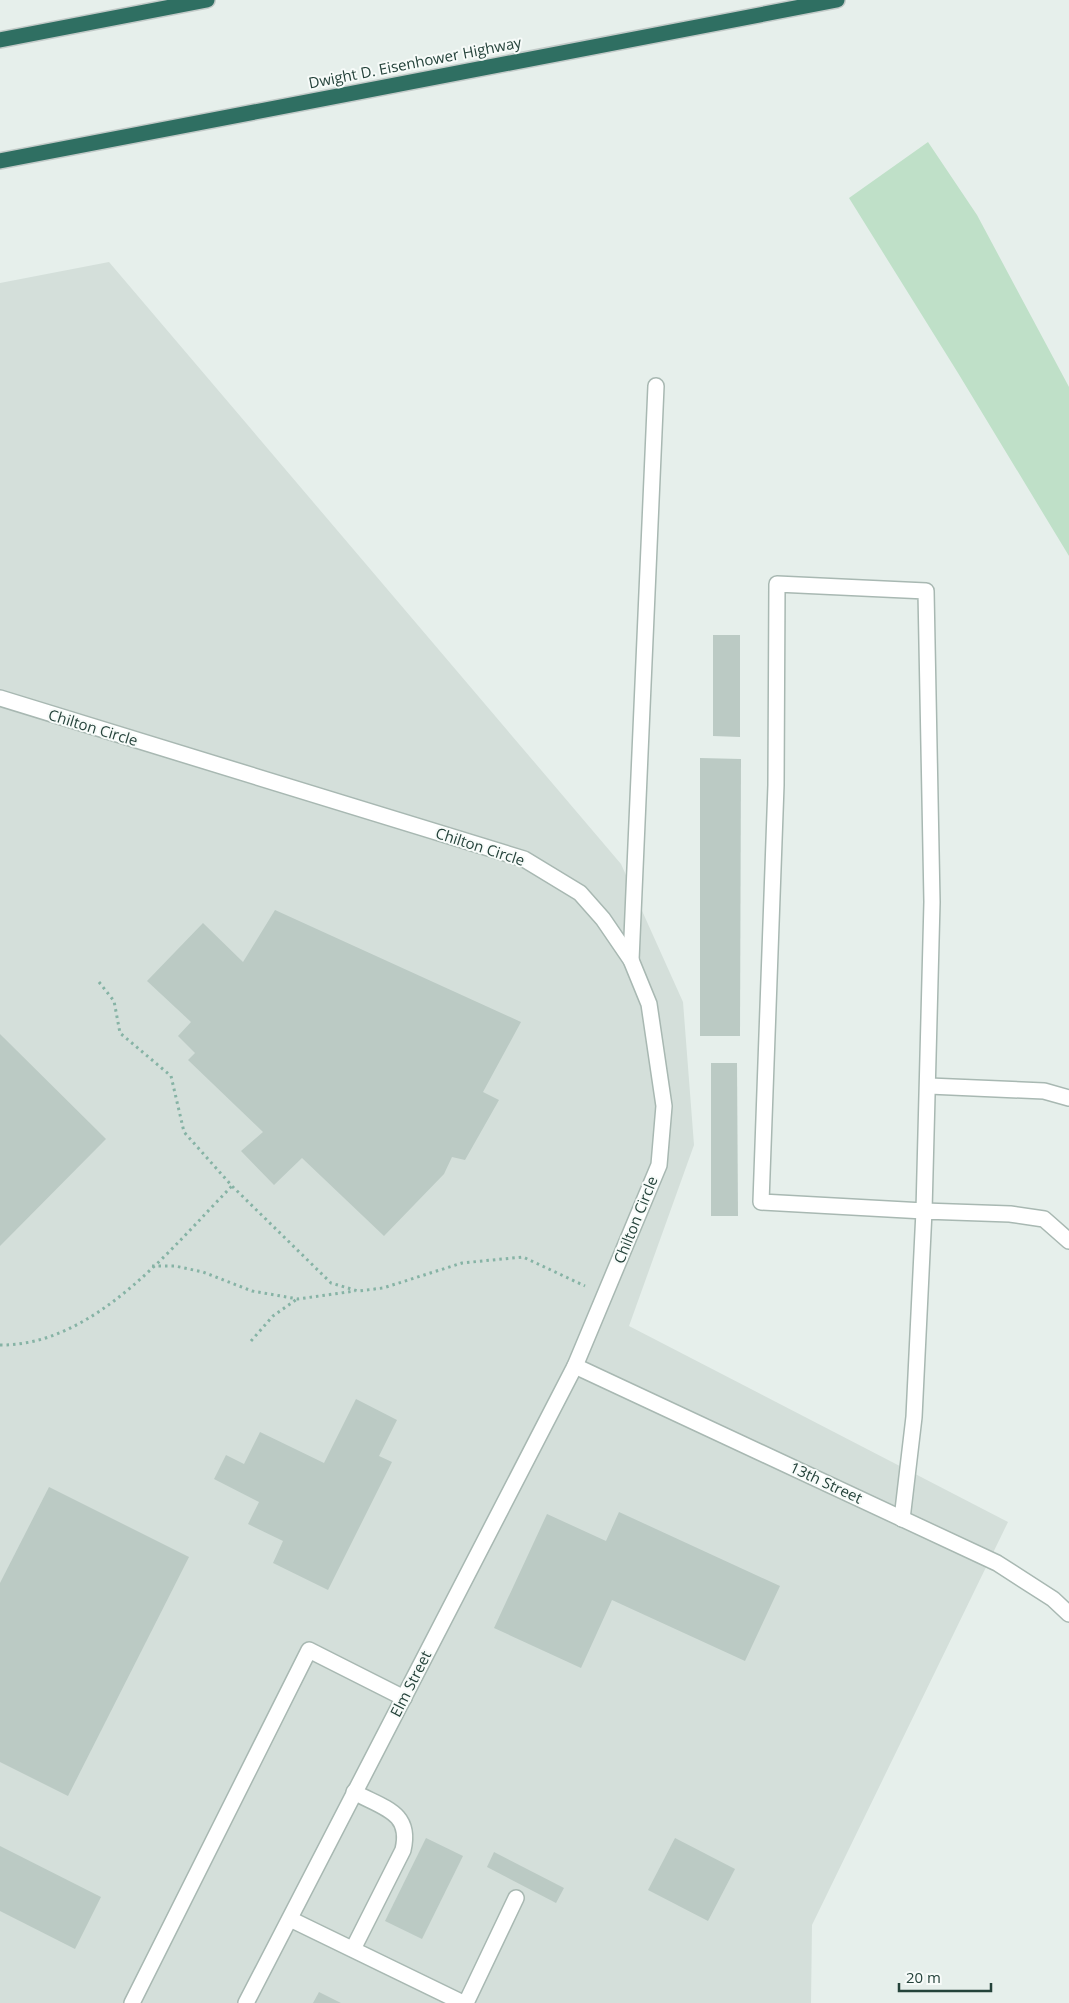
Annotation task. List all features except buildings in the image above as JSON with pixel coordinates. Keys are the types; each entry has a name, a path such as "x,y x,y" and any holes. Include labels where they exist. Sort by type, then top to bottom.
{"highway":[{"path":"0,40 207,0"},
{"name":"Dwight D. Eisenhower Highway","path":"0,161 837,0"}],"street":[{"path":"631,960 656,386"},
{"path":"902,1519 914,1417 924,1211 929,1086 932,902 926,591 777,584 776,785 761,1202 924,1211 1010,1214 1044,1219 1069,1241"},
{"name":"Chilton Circle","path":"0,698 524,859 580,893 604,919 631,960 649,1004 664,1106 659,1165 606,1296 575,1366"},
{"path":"929,1086 1044,1092 1069,1098"},
{"name":"13th Street","path":"575,1366 997,1563 1053,1599 1069,1614"},
{"name":"Elm Street","path":"246,2003 575,1366"},
{"path":"132,2003 308,1650 404,1698"},
{"path":"352,1949 403,1850 406,1836 404,1823 394,1813 354,1792"},
{"path":"290,1919 464,2003 516,1898"}],"path":[{"path":"99,982 114,1001 120,1033 171,1076 184,1132 232,1186 331,1283 358,1291"},
{"path":"0,1346 40,1340 95,1316 118,1299 232,1186"},
{"path":"152,1266 175,1266 194,1270 252,1291 298,1299 384,1288 462,1263 523,1257 606,1296"},
{"path":"252,1341 273,1316 298,1299"}],"shaded area":[{"path":"109,262 621,864 683,1002 694,1145 629,1326 1008,1522 812,1925 811,2003 0,2003 0,283"}],"green space":[{"path":"928,142 977,215 1069,387 1069,556 849,198"}]}
